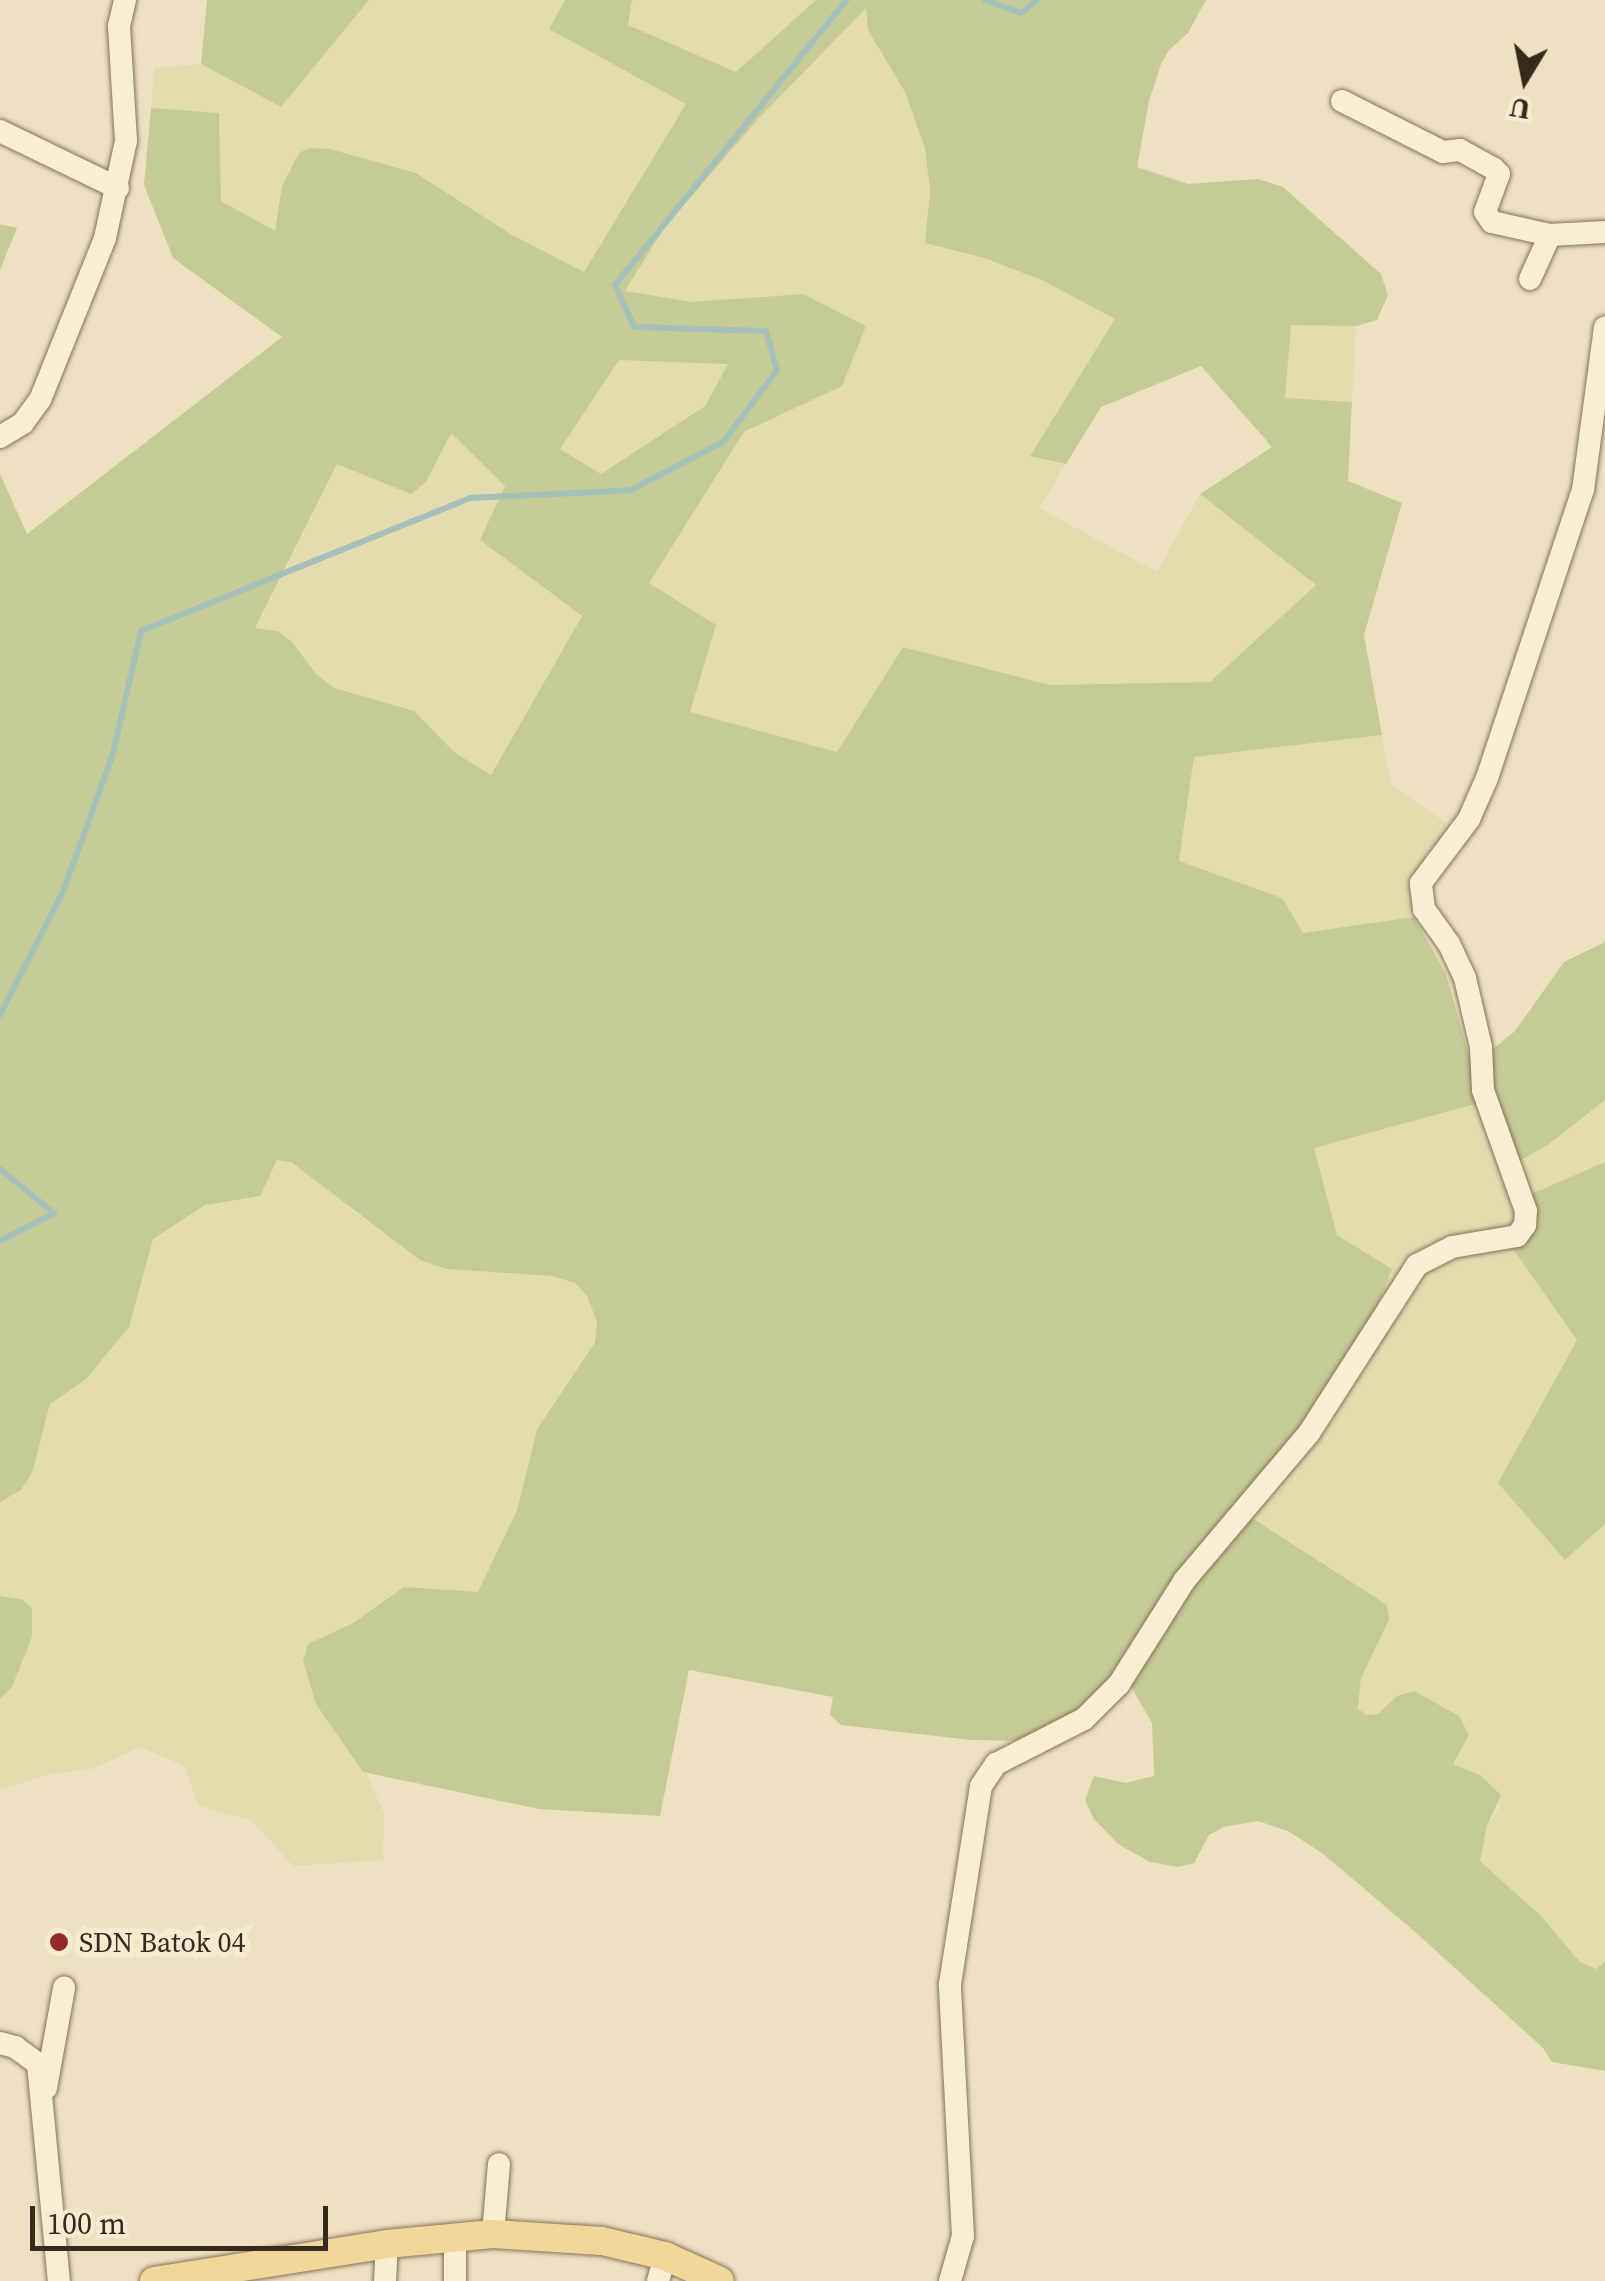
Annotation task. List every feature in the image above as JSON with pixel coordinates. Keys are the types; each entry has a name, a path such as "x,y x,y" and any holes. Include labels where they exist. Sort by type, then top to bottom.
{"main road":[{"path":"154,2281 387,2244 493,2234 602,2240 661,2268 720,2281"}],"street":[{"path":"0,437 23,423 40,400 105,238 126,142 120,26 124,0"},
{"path":"1342,102 1443,152 1460,150 1494,169 1499,174 1488,217 1550,234 1605,232"},
{"path":"0,131 118,188"},
{"path":"1530,279 1550,234"},
{"path":"950,2281 963,2236 950,1984 981,1786 996,1764 1084,1719 1120,1684 1184,1582 1309,1432 1417,1265 1452,1247 1517,1236 1525,1225 1526,1211 1483,1090 1480,1047 1465,978 1449,944 1424,909 1421,882 1469,819 1487,778 1584,490 1605,328"},
{"path":"40,2094 49,2086 64,1988"},
{"path":"0,2043 15,2047 38,2064 59,2281"},
{"path":"493,2234 499,2164"},
{"path":"455,2238 455,2281"},
{"path":"385,2281 387,2244"}],"shaded area":[{"path":"369,0 565,0 549,29 687,104 584,272 512,235 416,173 330,149 282,186 275,232 221,201 219,113 151,108 154,68 201,64 281,107"},
{"path":"632,0 816,0 736,72 627,25"},
{"path":"866,7 868,30 905,92 925,148 930,192 925,243 984,258 1042,280 1116,319 1030,455 1066,464 1039,508 1157,572 1200,494 1317,584 1211,682 1050,685 903,647 838,752 689,712 648,583 744,432 842,386 803,294 691,302 625,292 665,227 758,119"},
{"path":"1290,324 1356,326 1352,402 1285,398"},
{"path":"619,360 729,363 705,406 601,474 559,449"},
{"path":"451,432 505,486 481,540 582,616 491,775 454,752 414,711 334,689 316,674 292,642 255,629 337,464 426,482"},
{"path":"1382,735 1391,785 1471,840 1417,883 1411,920 1303,933 1179,862 1194,757"},
{"path":"1490,1100 1549,1144 1605,1100 1605,1162 1529,1195 1577,1340 1498,1483 1565,1560 1605,1524 1605,1961 1596,1969 1580,1962 1540,1915 1480,1861 1487,1826 1500,1806 1480,1775 1453,1764 1397,1696 1378,1714 1367,1715 1358,1709 1361,1678 1389,1620 1240,1511 1337,1235 1314,1148"},
{"path":"277,1159 291,1162 329,1187 354,1212 446,1269 552,1276 575,1283 587,1295 597,1322 595,1341 537,1428 517,1510 478,1593 404,1587 353,1623 308,1644 384,1813 383,1860 293,1866 252,1821 198,1805 184,1766 140,1747 92,1769 50,1774 0,1790 0,1699 32,1637 32,1608 21,1599 0,1596 0,1502 21,1490 32,1473 50,1404 85,1380 152,1239 205,1205 260,1196"}],"green space":[{"path":"207,0 369,0 281,107 201,64"},
{"path":"565,0 632,0 628,25 736,72 816,0 1206,0 1188,33 1169,50 1161,64 1149,101 1137,167 1188,184 1258,179 1283,187 1381,274 1388,295 1377,320 1356,326 1291,325 1285,398 1352,402 1348,481 1402,503 1364,635 1382,735 1194,757 1179,861 1282,898 1303,933 1414,917 1446,974 1472,1066 1515,1031 1564,962 1605,942 1605,1100 1549,1144 1514,1164 1490,1100 1314,1148 1337,1235 1392,1269 1348,1381 1241,1511 1387,1605 1389,1620 1361,1678 1358,1709 1367,1715 1378,1714 1397,1696 1414,1691 1459,1716 1469,1735 1453,1764 1480,1775 1501,1795 1487,1826 1480,1861 1540,1915 1580,1962 1596,1969 1605,1962 1605,2071 1552,2062 1543,2048 1413,1930 1322,1853 1288,1831 1258,1821 1223,1827 1209,1835 1194,1863 1178,1867 1150,1862 1118,1844 1094,1819 1085,1800 1094,1776 1126,1783 1154,1776 1152,1723 1125,1676 1091,1707 1027,1741 971,1740 841,1725 830,1715 833,1697 689,1670 660,1816 539,1809 363,1772 316,1704 303,1661 308,1644 353,1623 404,1587 478,1592 517,1510 537,1429 595,1342 597,1322 587,1296 575,1283 552,1276 446,1269 420,1260 291,1162 277,1160 260,1196 205,1205 153,1239 129,1327 85,1380 50,1404 32,1473 21,1490 0,1502 0,474 27,534 282,337 173,258 144,185 151,108 219,113 221,201 275,231 282,186 299,153 310,148 330,149 416,173 512,235 584,272 686,104 549,29","holes":["866,8 868,30 905,92 925,148 930,192 925,243 984,258 1042,280 1115,319 1030,456 1066,464 1101,407 1201,366 1272,447 1200,494 1316,585 1210,682 1050,685 903,647 837,752 690,712 716,625 649,583 744,432 842,386 866,326 803,294 691,302 625,291 665,227 758,119","619,360 728,364 705,406 601,474 560,449","451,433 505,486 480,540 582,616 491,775 454,752 414,711 334,688 316,674 292,642 277,631 255,628 337,464 411,494 426,482"]},
{"path":"0,224 17,228 0,270"},
{"path":"1605,1162 1605,1524 1565,1560 1498,1483 1577,1340 1506,1239 1529,1195"},
{"path":"0,1596 21,1599 32,1608 32,1637 12,1687 0,1699"}],"waterway":[{"path":"0,1015 63,892 112,757 141,631 470,498 631,490 723,442 777,370 766,331 634,327 615,285 847,0"},
{"path":"985,0 1021,13 1037,0"},
{"path":"0,1169 54,1213 0,1241"}],"place":[{"name":"SDN Batok 04","path":"59,1942"}]}
